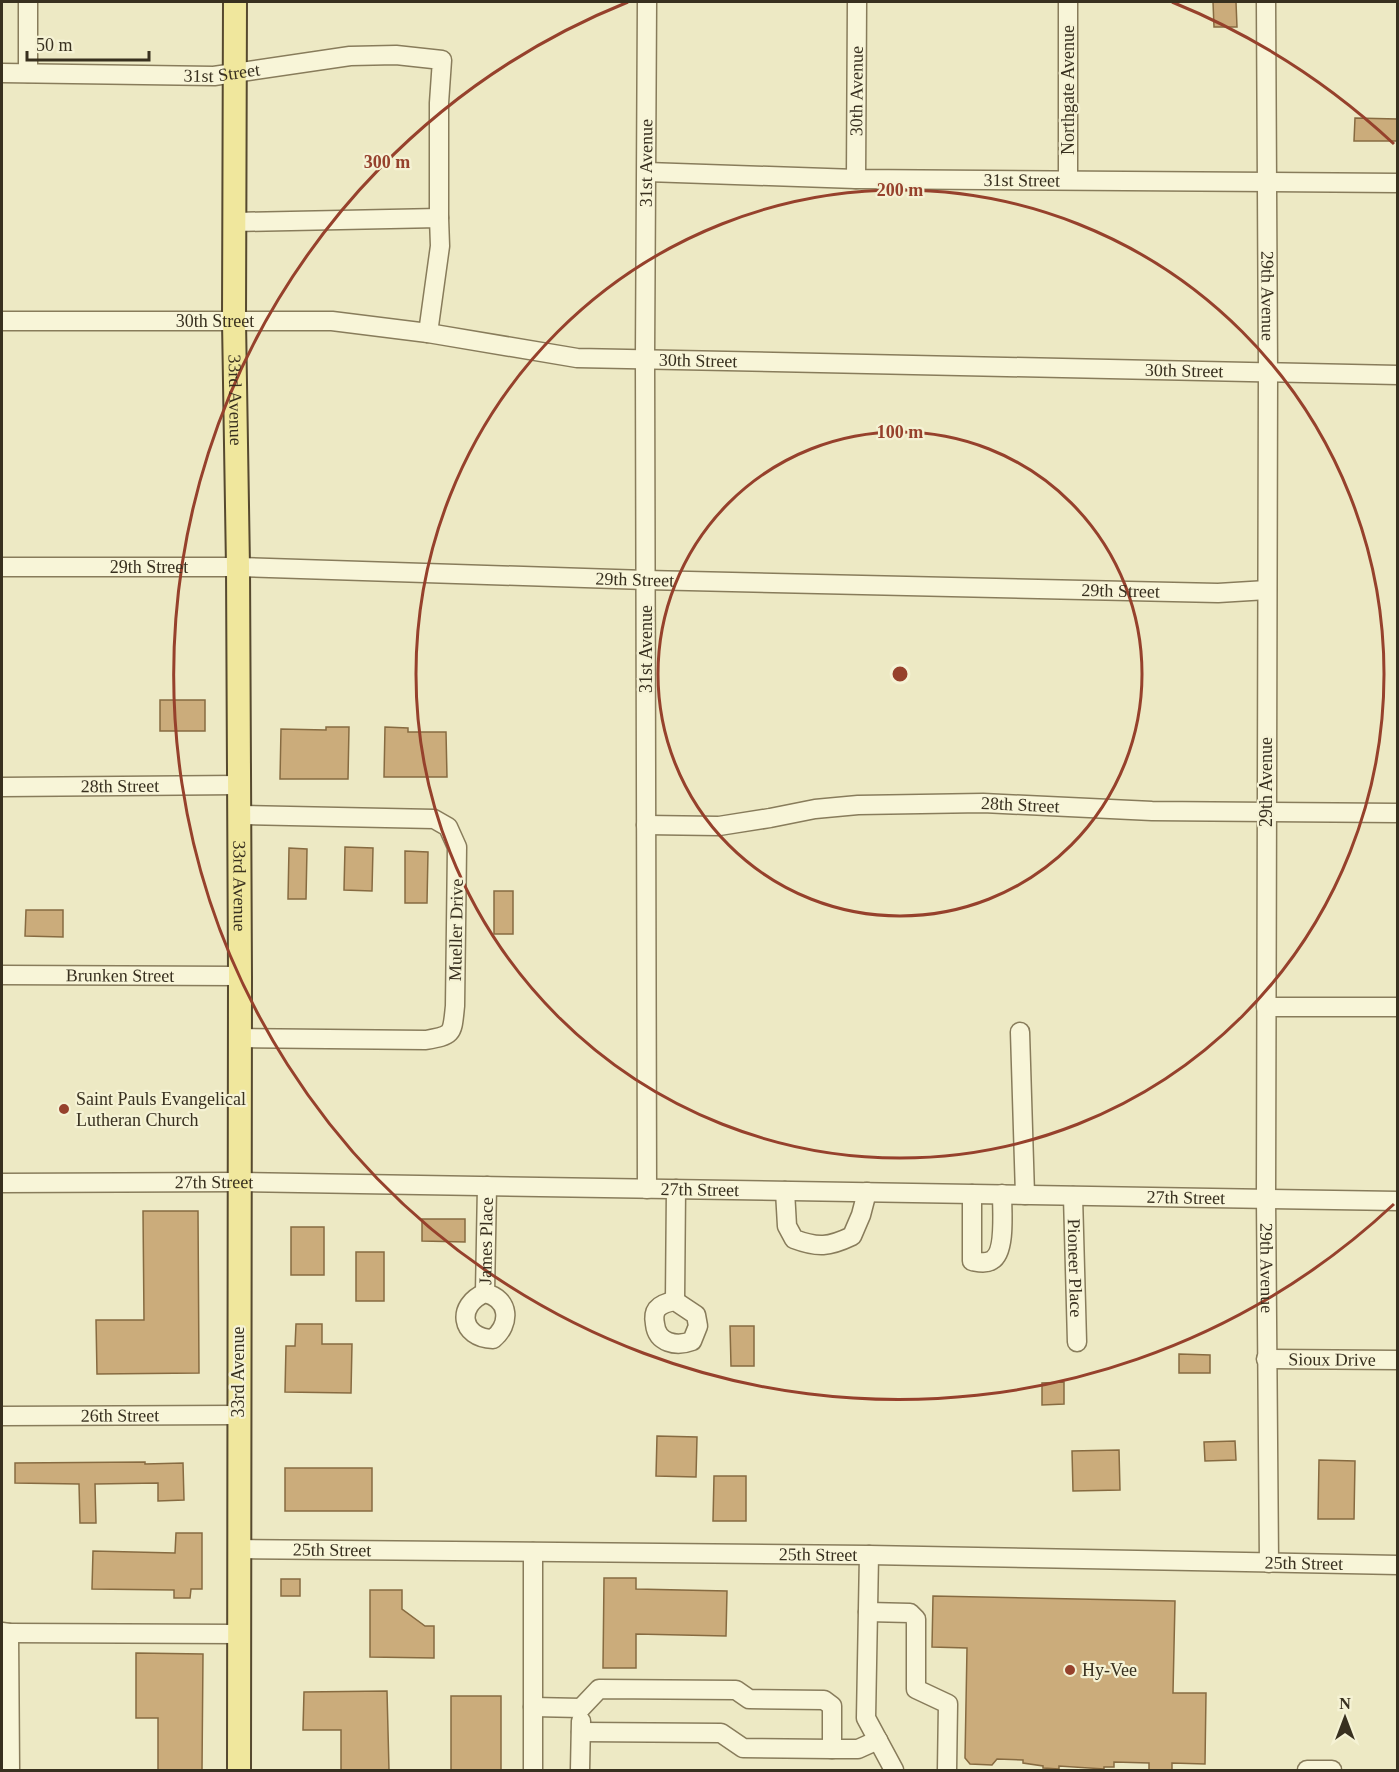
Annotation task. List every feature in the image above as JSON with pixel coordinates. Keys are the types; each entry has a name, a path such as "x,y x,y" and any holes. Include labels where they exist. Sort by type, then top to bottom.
{"main road":[{"name":"33rd Avenue","path":"235,2 234,321 240,976 239,1770"}],"street":[{"path":"28,2 28,73"},
{"name":"31st Avenue","path":"647,2 645,358 647,1189"},
{"name":"30th Avenue","path":"856,179 857,2"},
{"name":"Northgate Avenue","path":"1068,2 1068,179"},
{"name":"29th Avenue","path":"1266,2 1269,372 1266,1359 1269,1563"},
{"name":"31st Street","path":"2,73 214,76 350,56 396,55 442,60 439,103 439,218"},
{"name":"31st Street","path":"647,172 856,179 1398,183"},
{"path":"235,222 439,218 440,246 428,333"},
{"name":"30th Street","path":"2,321 332,321 428,333 577,358 1398,375"},
{"name":"29th Street","path":"2,567 238,567 646,580 1218,593 1268,590"},
{"name":"28th Street","path":"2,787 239,785"},
{"name":"28th Street","path":"646,825 719,826 815,809 858,805 982,803 1152,811 1398,813"},
{"name":"Mueller Drive","path":"239,815 434,819 448,827 457,847 455,1006 453,1029 446,1036 426,1040 240,1038"},
{"name":"Brunken Street","path":"2,975 240,976"},
{"path":"1266,1007 1398,1007"},
{"path":"1020,1032 1025,1195"},
{"name":"27th Street","path":"2,1183 239,1182 1398,1202"},
{"name":"James Place","path":"485,1293 487,1186"},
{"path":"675,1300 676,1189"},
{"path":"785,1191 788,1226 794,1239 819,1246 835,1244 852,1236 867,1192"},
{"path":"972,1194 972,1261 982,1262 991,1261 999,1254 1002,1194"},
{"name":"Pioneer Place","path":"1073,1196 1077,1342"},
{"name":"Sioux Drive","path":"1266,1359 1398,1360"},
{"name":"26th Street","path":"2,1416 238,1415"},
{"name":"25th Street","path":"238,1549 869,1555 1398,1565"},
{"path":"533,1552 533,1770"},
{"path":"869,1555 866,1718 894,1770"},
{"path":"868,1612 910,1613 916,1619 916,1689 948,1704 947,1770"},
{"path":"10,1770 5,1633 238,1634"},
{"path":"580,1770 581,1708 599,1689 736,1690 749,1699 825,1701 832,1706 832,1749"},
{"path":"533,1707 581,1708"},
{"path":"580,1732 721,1733 743,1748 858,1749 878,1740"},
{"path":"1306,1770 1332,1770"}],"building":[{"path":"1213,2 1236,2 1237,27 1214,27"},
{"path":"1355,118 1397,119 1397,141 1354,141"},
{"path":"160,700 205,700 205,731 160,731"},
{"path":"326,727 349,727 348,779 280,779 281,729 326,730"},
{"path":"385,727 408,728 408,732 446,732 447,777 384,777"},
{"path":"345,847 373,848 372,891 344,890"},
{"path":"289,848 307,849 306,899 288,899"},
{"path":"405,851 428,852 427,903 405,903"},
{"path":"494,891 513,891 513,934 494,934"},
{"path":"26,910 63,910 63,937 25,936"},
{"path":"143,1211 198,1211 199,1373 97,1374 96,1320 144,1320"},
{"path":"422,1219 465,1219 465,1242 422,1241"},
{"path":"291,1227 324,1227 324,1275 291,1275"},
{"path":"356,1252 384,1252 384,1301 356,1301"},
{"path":"296,1324 322,1324 322,1344 352,1344 351,1393 285,1392 286,1346 295,1346"},
{"path":"730,1326 754,1326 754,1366 731,1366"},
{"path":"1179,1354 1210,1355 1210,1373 1179,1373"},
{"path":"1064,1382 1064,1404 1042,1405 1042,1383"},
{"path":"657,1436 697,1437 696,1477 656,1476"},
{"path":"1235,1441 1236,1460 1205,1461 1204,1442"},
{"path":"1119,1450 1120,1490 1073,1491 1072,1451"},
{"path":"1319,1460 1355,1461 1354,1519 1318,1519"},
{"path":"145,1462 145,1464 183,1463 184,1500 158,1501 158,1483 95,1484 96,1523 80,1523 79,1484 15,1483 15,1463"},
{"path":"285,1468 372,1468 372,1511 285,1511"},
{"path":"714,1476 746,1476 746,1521 713,1521"},
{"path":"176,1533 202,1533 202,1589 191,1589 190,1598 174,1598 174,1590 92,1589 93,1551 175,1553"},
{"path":"604,1578 636,1578 636,1589 727,1591 726,1636 636,1634 636,1668 603,1668"},
{"path":"281,1579 300,1579 300,1596 281,1596"},
{"path":"370,1590 402,1590 402,1609 425,1626 434,1626 434,1658 370,1657"},
{"name":"Hy-Vee","path":"933,1596 1175,1601 1173,1693 1206,1693 1205,1764 1172,1763 1172,1770 1149,1770 1149,1763 1114,1762 1114,1767 1104,1767 1104,1769 1059,1766 1059,1769 1043,1768 1043,1766 1023,1763 1023,1760 997,1759 992,1765 970,1764 965,1758 967,1648 932,1647"},
{"path":"136,1653 203,1654 202,1770 158,1770 158,1718 136,1718"},
{"path":"387,1691 389,1770 341,1770 341,1730 303,1730 304,1692"},
{"path":"451,1696 501,1696 501,1770 451,1770"}],"place":[{"name":"Saint Pauls Evangelical Lutheran Church","path":"64,1109"},
{"name":"Hy-Vee","path":"1070,1670"}]}
